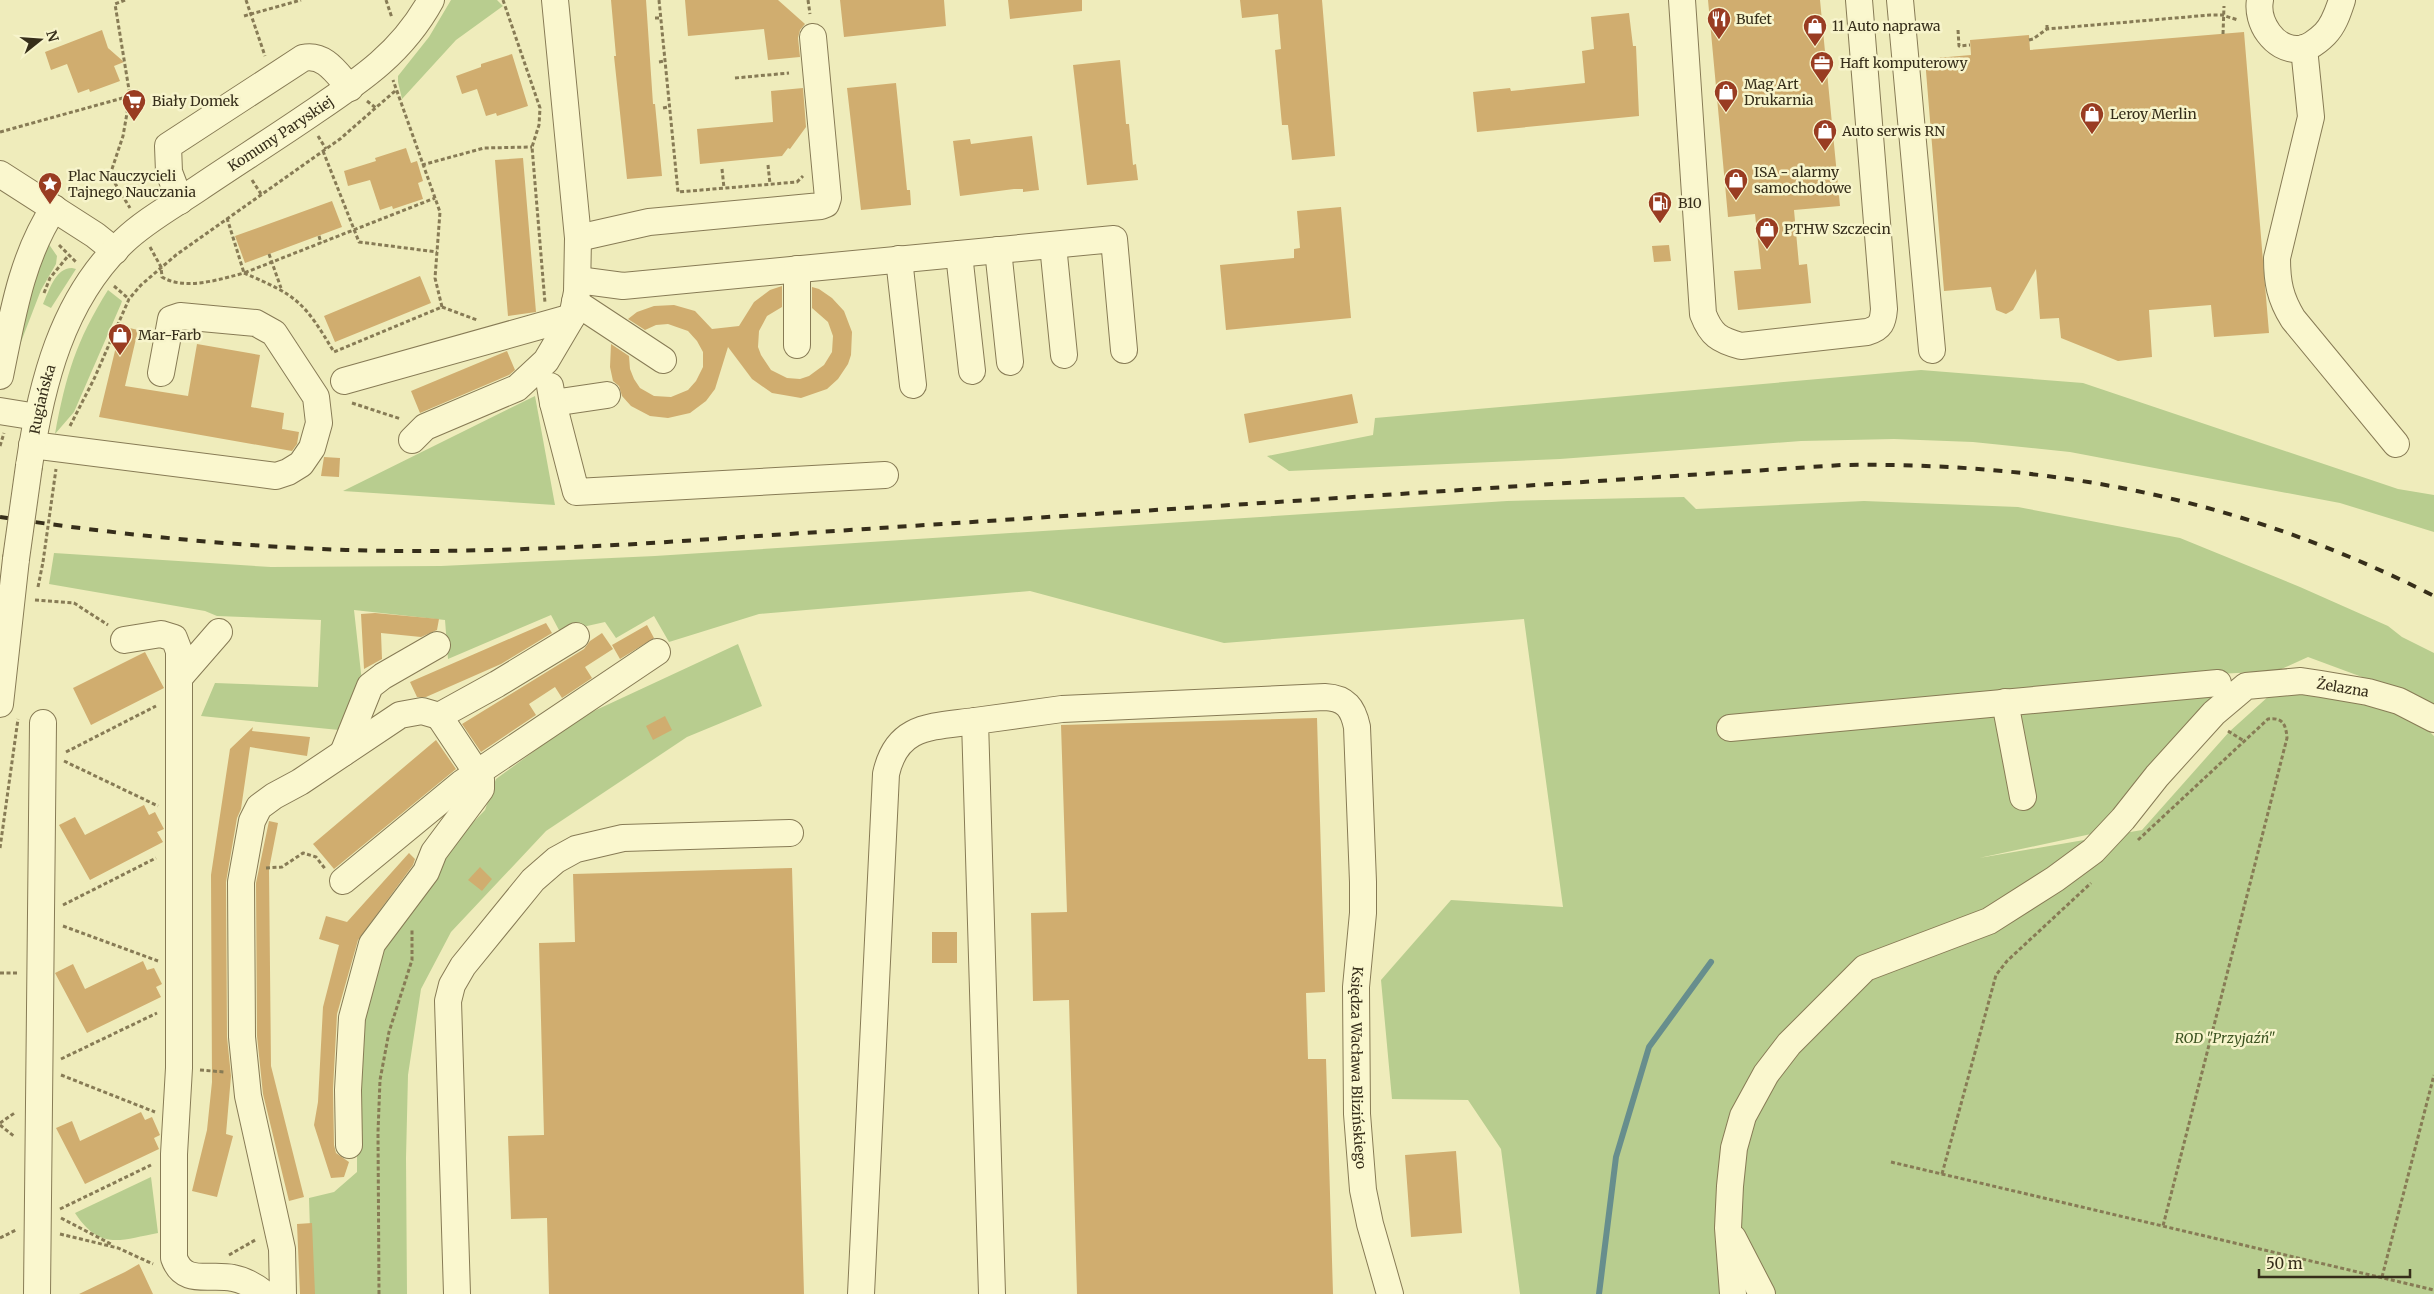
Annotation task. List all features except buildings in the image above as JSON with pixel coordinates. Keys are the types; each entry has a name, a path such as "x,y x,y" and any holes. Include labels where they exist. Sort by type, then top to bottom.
{"street":[{"name":"Komuny Paryskiej","path":"115,251 140,228 377,68 417,24 431,0"},
{"path":"418,433 517,388 546,361 575,300 578,238 555,0"},
{"path":"1682,0 1703,314 1709,330 1724,342 1741,346 1867,332 1877,329 1883,321 1884,309 1858,0"},
{"path":"1900,0 1932,350"},
{"path":"2260,0 2261,19 2270,34 2290,48 2304,48 2326,34 2332,25 2342,0"},
{"path":"578,238 649,222 826,204 828,198 813,37"},
{"path":"2304,48 2311,117 2277,258 2277,282 2283,303 2293,319 2396,444"},
{"path":"180,201 169,172 168,146 303,58 312,56 320,58 350,88"},
{"path":"0,174 54,208 115,251"},
{"path":"0,376 21,278 36,235 54,208"},
{"path":"347,392 547,325 575,300 623,286 1114,239 1124,350"},
{"path":"1053,245 1064,355"},
{"path":"998,250 1010,362"},
{"name":"Rugiańska","path":"0,704 16,559 37,417 51,362 66,325 84,292 115,251"},
{"path":"959,254 972,371"},
{"path":"899,259 913,385"},
{"path":"797,269 797,346"},
{"path":"575,300 663,360"},
{"path":"30,455 58,459 276,476 288,472 301,464 312,448 319,423 316,397 274,332 256,323 180,316 171,318 161,373"},
{"path":"546,361 553,403 576,492 884,475"},
{"path":"553,403 607,395"},
{"path":"0,411 37,417"},
{"path":"179,686 219,632"},
{"path":"127,639 161,634 174,638 179,651 178,1068 174,1154 173,1251 177,1268 188,1274 232,1278 254,1286 265,1294"},
{"path":"439,716 497,684 576,636"},
{"path":"342,753 370,686 383,676 437,646"},
{"path":"343,880 477,773 657,652"},
{"name":"Żelazna","path":"2221,722 2246,686 2301,681 2368,692 2399,701 2434,719"},
{"path":"1730,728 2218,683"},
{"name":"Księdza Wacława Blizińskiego","path":"975,721 1062,709 1325,697 1342,699 1354,714 1357,727 1363,913 1355,1011 1359,1141 1363,1190 1370,1224 1390,1294"},
{"path":"2005,702 2023,796"},
{"path":"283,1294 282,1250 244,1073 242,1037 243,865 252,821 259,807 400,714 422,711 439,716 477,773 482,784 479,794 434,852 426,872 372,944 352,1018 348,1090 349,1145"},
{"path":"862,1294 886,774 893,750 911,733 926,728 975,721 992,1294"},
{"path":"1733,1294 1728,1228 1730,1186 1737,1132 1755,1093 1789,1044 1865,968 1989,921 2056,880 2093,851 2123,820 2157,776 2221,722"},
{"path":"37,1294 42,1221 40,918 43,723"},
{"path":"457,1294 448,1001 452,985 463,966 533,880 556,860 576,849 623,838 790,833"},
{"path":"1728,1228 1762,1294"}],"path":[{"path":"0,132 130,96 114,4 125,0"},
{"path":"246,0 272,78"},
{"path":"244,16 300,0"},
{"path":"386,0 394,25"},
{"path":"502,0 540,108 539,125 532,147 547,325"},
{"path":"659,0 678,192 797,182 824,153"},
{"path":"2223,34 2222,15 2224,6"},
{"path":"2029,40 2033,40 2047,29 2222,15 2237,20 2242,24"},
{"path":"655,18 661,18"},
{"path":"2047,23 2047,29"},
{"path":"1958,30 1959,46 1970,45"},
{"path":"659,62 665,61"},
{"path":"736,78 788,73"},
{"path":"43,562 62,440 82,404 129,299 161,266 227,218 324,150 395,91 440,212 435,278 442,307 334,352 313,317 301,303 281,289 244,273 227,218"},
{"path":"663,108 669,107"},
{"path":"318,136 356,230 359,242 437,252"},
{"path":"422,166 484,148 532,147"},
{"path":"768,164 770,184"},
{"path":"722,169 724,188"},
{"path":"250,177 261,194"},
{"path":"161,266 162,277 168,280 192,283 219,280 244,273 435,198"},
{"path":"319,236 321,243"},
{"path":"269,254 281,289"},
{"path":"347,392 418,433"},
{"path":"35,600 74,602 127,639"},
{"path":"65,752 179,686"},
{"path":"2136,841 2268,719 2276,718 2282,721 2286,728 2284,748 2163,1226"},
{"path":"2221,722 2244,741"},
{"path":"57,757 178,816"},
{"path":"40,918 178,847"},
{"path":"282,867 303,853 309,854 316,857 329,874 343,880"},
{"path":"1942,1174 1990,991 1996,975 2007,961 2093,881"},
{"path":"379,1294 378,1132 380,1080 389,1032 412,960 410,893"},
{"path":"40,918 178,968"},
{"path":"40,1069 178,1003"},
{"path":"40,1069 176,1120"},
{"path":"2382,1277 2434,1074"},
{"path":"42,1221 174,1154"},
{"path":"1891,1162 2434,1290"},
{"path":"42,1221 118,1248 174,1274 188,1274"},
{"path":"42,1221 118,1248"}],"green space":[{"path":"451,0 497,0 503,6 456,40 402,99 398,76 429,37"},
{"path":"48,243 57,256 56,264 41,290 21,342 17,342 37,261"},
{"path":"66,269 76,269 51,308 43,304 57,276"},
{"path":"108,290 122,301 121,304 74,412 55,434 63,394 80,342"},
{"path":"1921,370 2083,383 2398,489 2434,495 2434,532 2340,503 2070,452 1973,442 1894,439 1801,441 1560,459 1289,471 1267,456 1373,435 1375,418"},
{"path":"535,396 555,505 343,491"},
{"name":"ROD \"Przyjaźń\"","path":"1684,497 1696,509 1864,501 2018,507 2180,538 2300,587 2388,626 2402,637 2434,653 2434,708 2416,697 2308,657 2277,671 2217,674 2217,691 2105,831 1979,858 2142,830 2229,732 2270,695 2300,688 2387,705 2416,719 2434,736 2434,1294 1520,1294 1501,1149 1468,1100 1392,1099 1381,980 1451,900 1563,907 1524,619 1224,643 1030,591 759,614 669,642 654,616 616,638 605,622 560,632 551,615 448,659 445,620 354,610 362,682 339,730 201,716 215,683 318,687 321,620 217,616 205,611 49,584 54,553 271,567 441,566 655,556 1507,501"},
{"path":"738,644 762,706 687,737 546,831 451,932 421,989 408,1075 406,1158 407,1294 312,1294 309,1198 334,1192 357,1172 357,1021 378,947 442,855 485,810 496,779 581,717"},
{"path":"151,1177 158,1233 122,1240 102,1238 84,1225 75,1213"}],"waterway":[{"path":"1599,1294 1616,1157 1649,1047 1711,962"}],"railway":[{"path":"0,517 129,534 259,546 382,551 491,550 636,544 1842,465 1921,466 1998,471 2073,480 2146,493 2219,511 2291,534 2362,562 2434,596"}],"place":[{"name":"Bufet","path":"1719,40"},
{"name":"11 Auto naprawa","path":"1815,47"},
{"name":"Haft komputerowy","path":"1822,84"},
{"name":"Mag Art Drukarnia","path":"1726,113"},
{"name":"Biały Domek","path":"134,122"},
{"name":"Leroy Merlin","path":"2092,135"},
{"name":"Auto serwis RN","path":"1825,152"},
{"name":"ISA - alarmy samochodowe","path":"1736,201"},
{"name":"Plac Nauczycieli Tajnego Nauczania","path":"50,205"},
{"name":"B10","path":"1660,224"},
{"name":"PTHW Szczecin","path":"1767,250"},
{"name":"Mar-Farb","path":"120,356"}]}
